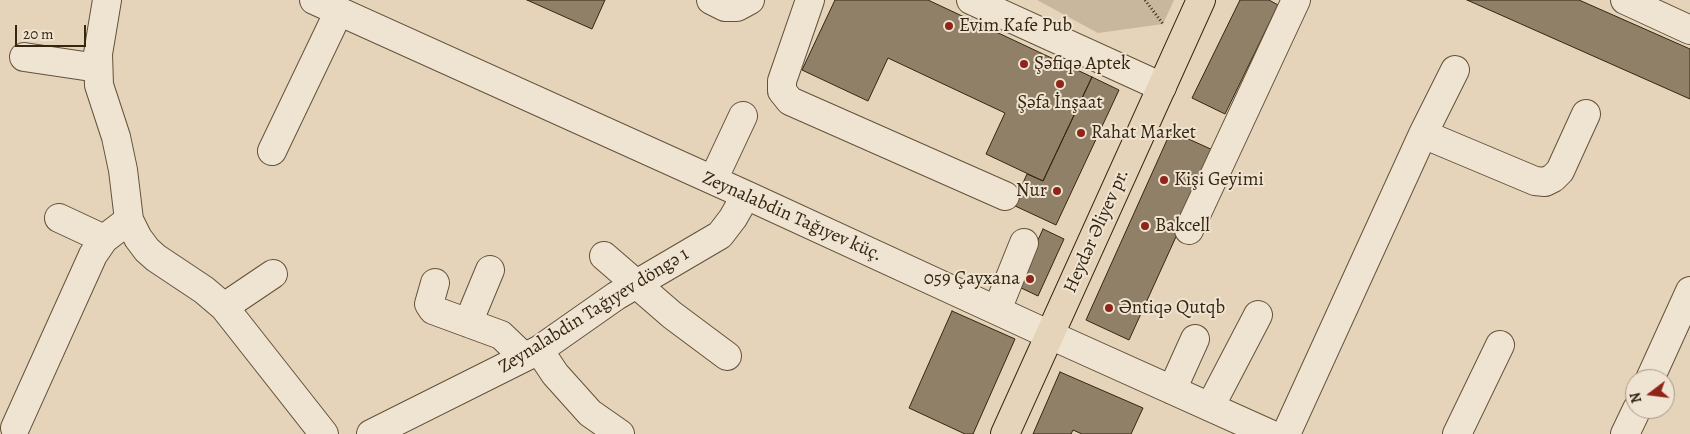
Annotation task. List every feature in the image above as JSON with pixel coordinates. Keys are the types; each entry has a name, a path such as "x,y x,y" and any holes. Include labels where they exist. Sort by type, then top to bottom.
{"main road":[{"name":"Heydər Əliyev pr.","path":"1005,434 1201,0"}],"street":[{"path":"107,0 98,54 99,85 116,137 123,170 129,220 138,238 147,250 204,290 224,307 324,434"},
{"name":"Zeynalabdin Tağıyev küç.","path":"314,0 746,195 1050,336 1270,434"},
{"path":"711,0 725,7 737,7 750,0"},
{"path":"810,0 782,81 782,91 790,101 1005,196"},
{"path":"1189,230 1296,0"},
{"path":"1626,0 1690,30"},
{"path":"987,3 1162,87"},
{"path":"272,151 339,11"},
{"path":"24,57 98,68"},
{"path":"1286,434 1423,134 1455,70"},
{"path":"1423,134 1535,181 1545,182 1553,178 1560,171 1586,114"},
{"path":"713,180 743,116"},
{"name":"Zeynalabdin Tağıyev döngə 1","path":"371,434 532,354 587,314 720,235 733,218 746,195"},
{"path":"59,218 104,239"},
{"path":"15,428 93,256 104,239 129,220"},
{"path":"997,310 1024,243"},
{"path":"604,256 672,315 728,356"},
{"path":"468,323 490,270"},
{"path":"224,307 272,274"},
{"path":"435,283 429,304 433,310 501,335 532,354 555,374 590,413 620,434"},
{"path":"1655,369 1690,292"},
{"path":"1210,407 1258,315"},
{"path":"1172,390 1195,339"},
{"path":"1457,434 1500,345"},
{"path":"1625,434 1632,419"}],"path":[{"path":"1145,0 1163,24"}],"shaded area":[{"path":"1037,0 1174,0 1163,24 1098,33"}],"building":[{"path":"527,0 605,0 592,29"},
{"path":"835,0 928,0 1092,77 1043,181 986,154 1005,113 888,58 868,101 802,70"},
{"path":"1240,0 1269,0 1278,5 1225,114 1192,98"},
{"path":"1467,0 1579,0 1690,49 1690,99"},
{"path":"1092,77 1119,90 1056,225 1013,205 1027,174 1043,181"},
{"path":"1171,131 1215,151 1129,340 1086,320"},
{"path":"1043,229 1064,239 1038,296 1017,286"},
{"path":"952,311 1015,339 973,434 965,434 909,408"},
{"path":"1060,372 1143,408 1131,434 1082,434 1073,430 1071,434 1033,434"}],"place":[{"name":"Evim Kafe Pub","path":"949,26"},
{"name":"Şəfiqə Aptek","path":"1024,64"},
{"name":"Şəfa İnşaat","path":"1060,84"},
{"name":"Rahat Market","path":"1081,133"},
{"name":"Kişi Geyimi","path":"1164,180"},
{"name":"Nur","path":"1057,191"},
{"name":"Bakcell","path":"1145,226"},
{"name":"059 Çayxana","path":"1030,279"},
{"name":"Əntiqə Qutqb","path":"1109,308"}]}
